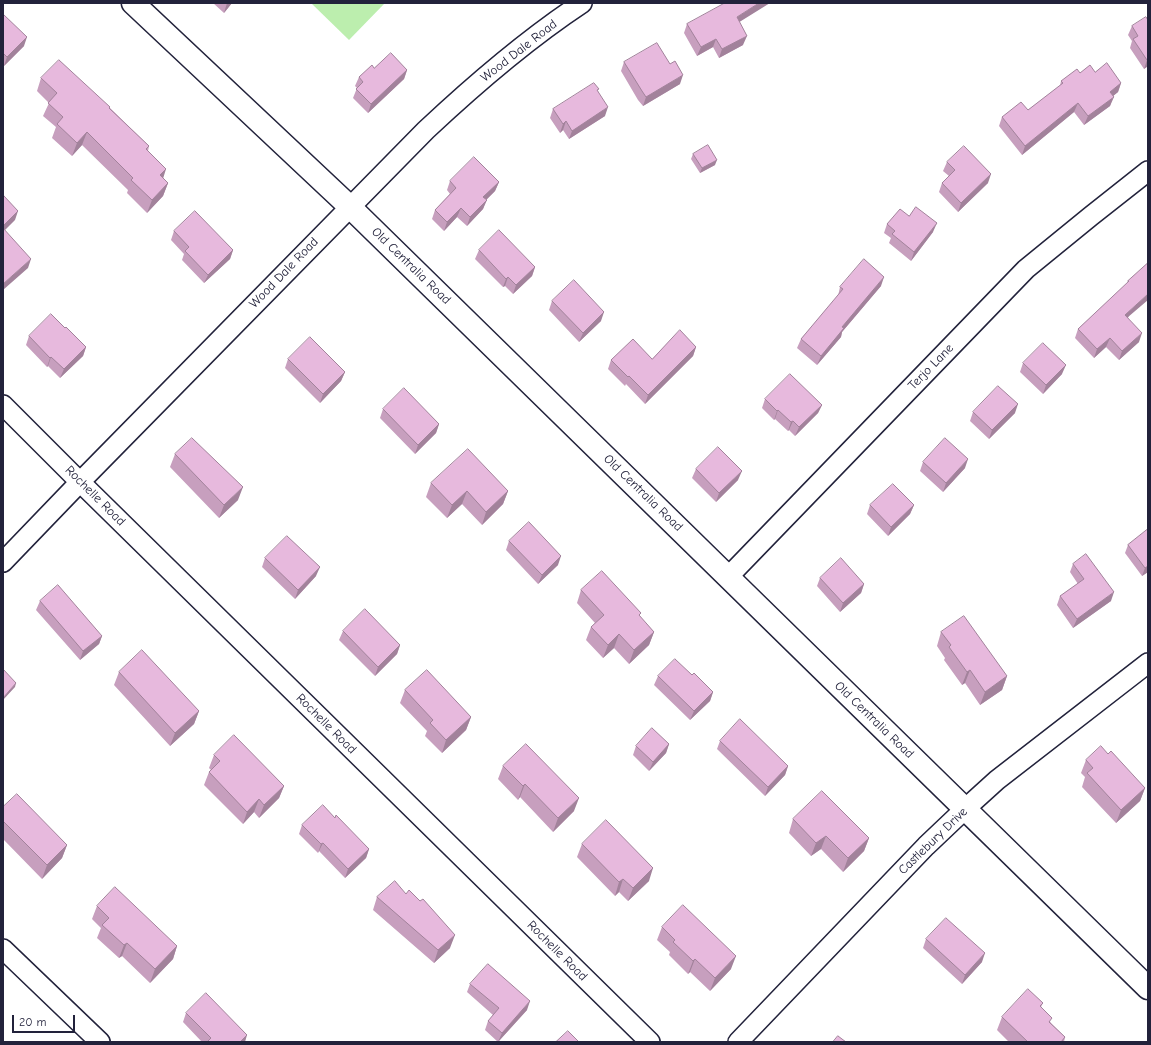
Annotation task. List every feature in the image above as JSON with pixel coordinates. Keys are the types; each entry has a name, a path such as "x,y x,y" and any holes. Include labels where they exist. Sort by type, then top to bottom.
{"street":[{"name":"Old Centralia Road","path":"133,3 350,206 1148,988"},
{"name":"Wood Dale Road","path":"3,562 426,130 471,88 519,49 582,3"},
{"name":"Terjo Lane","path":"728,577 1026,269 1148,171"},
{"name":"Rochelle Road","path":"3,404 80,482 650,1042"},
{"name":"Castlebury Drive","path":"738,1042 926,846 965,809 997,780 1148,663"},
{"path":"3,949 100,1042"}],"green space":[{"path":"311,3 385,3 349,40"}],"building":[{"path":"725,3 759,3 737,17 747,36 722,49 716,39 701,47 687,24"},
{"path":"3,14 27,37 7,57 3,53"},
{"path":"1146,17 1148,20 1148,60 1133,39 1138,36 1132,26"},
{"path":"657,43 670,64 675,61 683,75 646,97 624,62"},
{"path":"391,53 407,70 371,104 356,89 363,82 359,77 372,65 374,68"},
{"path":"59,60 110,107 109,108 149,146 146,149 166,169 160,175 168,183 152,200 131,180 133,178 87,132 77,143 57,124 63,117 48,103 57,93 41,78"},
{"path":"1107,63 1121,83 1110,92 1114,97 1088,116 1078,103 1025,146 1002,117 1021,102 1028,110 1063,83 1061,81 1077,69 1080,73 1090,65 1095,72"},
{"path":"594,83 599,89 597,90 608,107 572,131 566,121 563,124 553,109"},
{"path":"708,145 717,160 702,168 693,154"},
{"path":"964,146 991,174 961,203 942,183 955,170 947,162"},
{"path":"474,157 499,182 483,197 487,200 470,217 461,208 447,222 435,210 456,188 450,181"},
{"path":"4,196 18,211 3,226 3,197"},
{"path":"916,207 937,223 914,252 892,234 895,231 887,224 900,209 909,216"},
{"path":"195,211 233,250 208,275 185,251 189,247 174,231"},
{"path":"3,228 31,259 3,284"},
{"path":"499,230 535,267 516,285 508,277 506,279 479,250"},
{"path":"864,259 884,277 842,327 844,328 821,356 801,339 843,289 840,287"},
{"path":"1148,263 1148,294 1125,315 1142,333 1122,351 1110,338 1097,349 1078,329"},
{"path":"574,280 604,312 583,333 552,301"},
{"path":"51,314 86,347 64,369 51,357 50,358 29,336"},
{"path":"680,330 696,347 648,395 611,360 633,339 652,359"},
{"path":"310,337 345,372 323,394 288,359"},
{"path":"1043,343 1066,365 1046,385 1023,363"},
{"path":"790,374 822,405 799,427 778,410 777,411 765,399"},
{"path":"998,386 1018,404 992,430 973,412"},
{"path":"404,388 439,424 418,445 383,409"},
{"path":"192,438 243,487 224,505 175,454"},
{"path":"945,438 968,459 946,483 923,462"},
{"path":"718,447 742,471 719,493 696,469"},
{"path":"468,449 508,491 486,512 467,491 452,505 431,483"},
{"path":"893,484 914,505 891,527 870,505"},
{"path":"529,522 561,556 542,575 509,541"},
{"path":"1148,529 1148,566 1145,568 1128,545"},
{"path":"287,536 320,567 298,590 265,558"},
{"path":"1086,554 1114,592 1077,619 1060,596 1084,579 1073,564"},
{"path":"841,558 864,584 843,603 820,578"},
{"path":"602,571 641,613 639,615 654,632 634,650 619,634 608,645 591,627 604,615 581,590"},
{"path":"58,585 102,636 83,651 40,601"},
{"path":"365,609 400,645 378,667 343,631"},
{"path":"964,616 1007,676 985,692 970,670 967,672 949,647 951,645 941,632"},
{"path":"142,650 199,711 175,733 119,672"},
{"path":"675,659 692,675 694,673 713,692 694,711 658,676"},
{"path":"3,669 16,683 3,698"},
{"path":"427,670 471,717 446,740 430,723 433,720 405,690"},
{"path":"740,719 788,766 768,787 720,741"},
{"path":"652,728 669,744 653,762 636,746"},
{"path":"234,735 284,786 264,805 259,799 247,812 209,772 220,761 214,755"},
{"path":"526,744 579,798 558,818 525,784 523,786 503,766"},
{"path":"1101,746 1108,754 1111,751 1145,788 1121,810 1087,773 1093,768 1086,760"},
{"path":"822,791 869,838 848,858 826,836 816,843 793,819"},
{"path":"17,794 67,845 47,865 3,821 3,807"},
{"path":"323,805 335,818 336,815 369,849 348,869 323,843 321,844 302,825"},
{"path":"606,820 653,868 633,888 623,879 619,882 582,844"},
{"path":"395,881 406,894 409,890 420,901 423,899 455,935 438,950 377,897"},
{"path":"115,887 177,946 155,969 127,943 124,945 102,925 109,918 97,906"},
{"path":"683,905 736,956 715,978 695,959 693,961 673,942 675,940 662,927"},
{"path":"946,918 985,953 965,975 926,939"},
{"path":"488,964 530,1001 502,1033 488,1021 499,1008 470,984"},
{"path":"1028,989 1043,1003 1040,1006 1052,1018 1049,1022 1065,1037 1061,1042 1028,1042 1002,1017"},
{"path":"206,993 247,1035 240,1042 209,1042 208,1041 211,1038 186,1013"},
{"path":"568,1031 579,1042 556,1042"},
{"path":"838,1036 846,1042 833,1042"}]}
